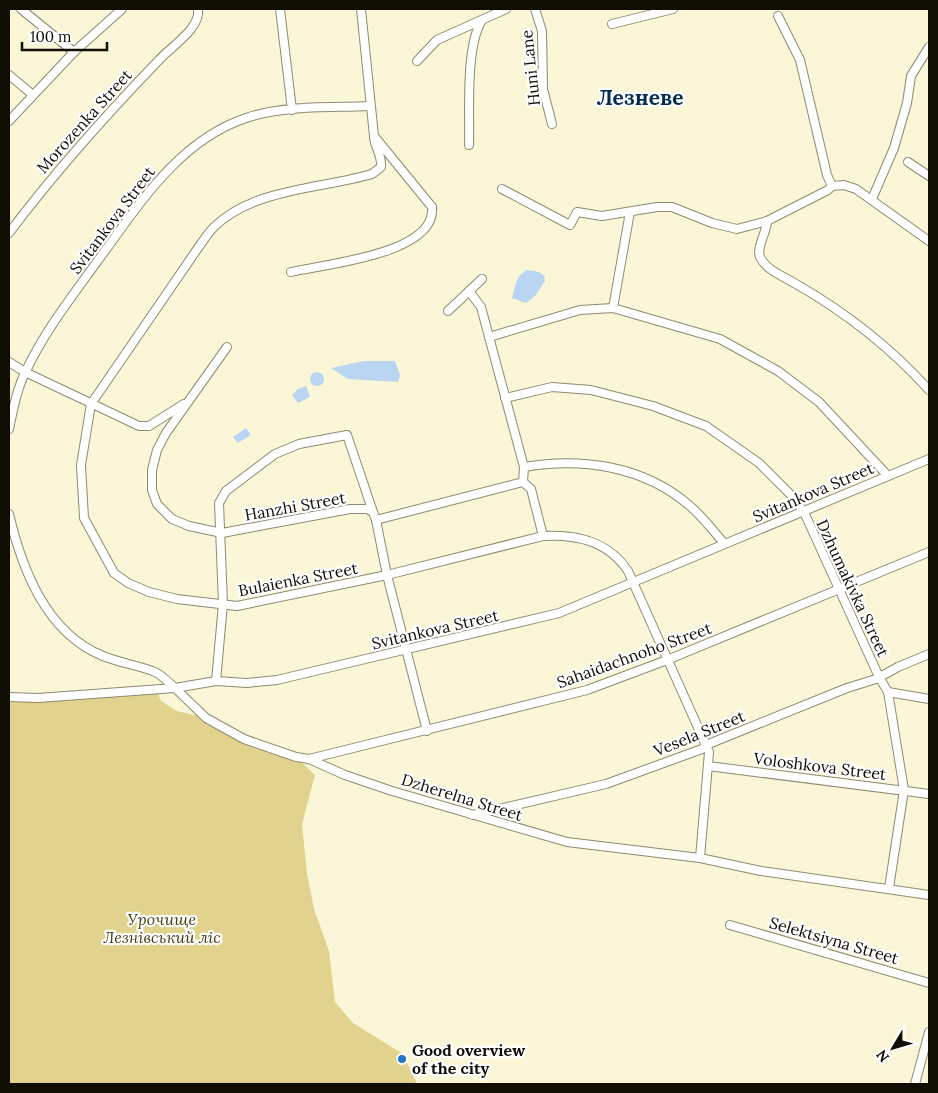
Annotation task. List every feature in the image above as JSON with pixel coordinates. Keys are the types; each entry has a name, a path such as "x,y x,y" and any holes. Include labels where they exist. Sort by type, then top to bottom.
{"street":[{"path":"21,9 74,52"},
{"path":"9,121 74,52 120,9"},
{"name":"Morozenka Street","path":"9,233 48,181 95,127 168,49 194,25 199,15 198,9"},
{"path":"280,9 292,110"},
{"name":"Bulaienka Street","path":"361,9 374,141 382,156 381,166 372,174 270,196 227,216 214,227 175,279 90,404 81,465 84,518 114,573 128,583 149,592 177,599 238,606 387,575 544,536 567,535 595,542 622,562 633,581 709,752 700,858"},
{"path":"417,61 437,40 506,9"},
{"name":"Huni Lane","path":"535,9 542,31 543,89 552,124"},
{"path":"612,24 672,9"},
{"path":"778,16 800,60 827,175 832,186"},
{"path":"469,145 470,70 478,26 482,20"},
{"path":"872,199 894,148 907,103 911,76 929,47"},
{"path":"9,75 33,95"},
{"name":"Svitankova Street","path":"9,429 25,372 43,338 158,180 200,142 227,126 246,118 292,110 370,106"},
{"path":"291,272 381,252 403,245 428,227 432,219 432,206 374,136"},
{"path":"908,162 929,176"},
{"path":"502,189 570,225 577,212 602,216 657,207 672,208 712,223 737,228 767,220 828,190 832,186 844,185 872,199 929,241"},
{"path":"613,308 630,212"},
{"path":"767,220 767,230 759,247 759,255 765,266 825,301 862,328 929,390"},
{"path":"448,311 482,279"},
{"path":"469,291 481,307 524,467 523,482"},
{"path":"489,337 580,310 613,308 720,339 778,372 819,402 888,476"},
{"name":"Hanzhi Street","path":"227,347 166,433 157,450 152,470 152,490 157,504 172,519 189,526 222,533 350,509 367,509 373,512"},
{"path":"9,362 25,372 139,426 149,426 190,400"},
{"name":"Dzhumakivka Street","path":"505,398 552,387 591,390 662,409 706,426 759,463 793,497 804,512 879,677 888,692 904,790 889,888"},
{"path":"216,681 223,604 222,533 219,503 226,491 275,454 298,444 347,435 376,520 387,575 427,731"},
{"name":"Svitankova Street","path":"176,688 216,681 247,683 277,680 559,613 929,459"},
{"path":"524,467 549,463 602,465 653,481 691,507 724,543"},
{"path":"376,520 523,482"},
{"path":"523,482 531,489 544,536"},
{"path":"9,514 27,576 42,602 67,631 77,641 103,656 156,672 176,688"},
{"name":"Sahaidachnoho Street","path":"309,759 587,690 667,660 929,552"},
{"name":"Vesela Street","path":"472,816 606,784 702,749 706,745 846,688 879,677 929,654"},
{"path":"9,698 48,698 176,688"},
{"name":"Dzherelna Street","path":"176,688 206,718 244,739 296,757 309,759 345,775 472,816 566,842 700,858 761,871 929,895"},
{"path":"888,692 929,699"},
{"name":"Voloshkova Street","path":"708,766 929,794"},
{"name":"Selektsiyna Street","path":"730,925 929,983"},
{"path":"915,1084 929,1032"}],"green space":[{"name":"Урочище Лезнівський ліс","path":"157,691 161,701 177,711 206,718 222,728 296,757 315,775 302,824 307,874 314,909 329,951 335,1002 353,1023 403,1054 417,1084 9,1084 9,697"}],"water":[{"path":"527,270 539,272 544,276 545,281 535,296 526,303 512,298 518,279"},
{"path":"364,361 395,361 400,375 398,382 348,379 331,368"},
{"path":"317,372 322,374 324,379 322,384 317,386 312,384 310,379 312,374"},
{"path":"306,386 310,397 298,403 292,395 298,389"},
{"path":"246,428 251,435 238,443 233,437"}],"place":[{"name":"Good overview of the city","path":"402,1059"}],"district":[{"name":"Лезневе","path":"640,98"}]}
